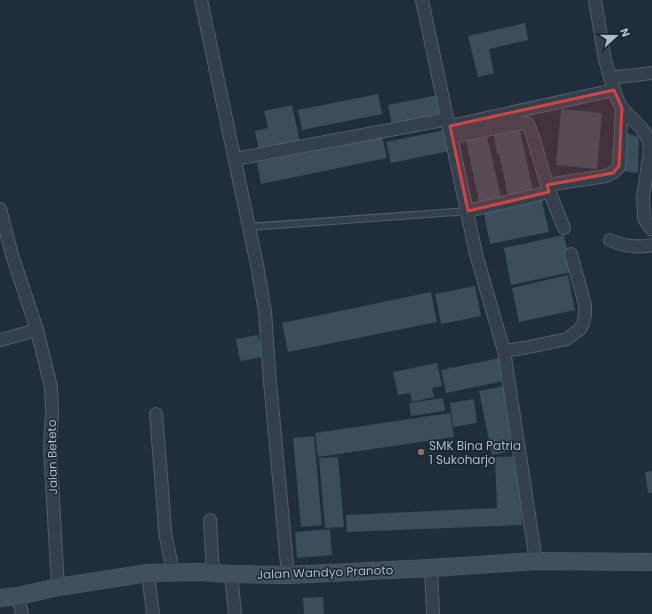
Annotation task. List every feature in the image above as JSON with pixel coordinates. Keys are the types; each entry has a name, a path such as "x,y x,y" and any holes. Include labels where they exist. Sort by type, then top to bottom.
{"street":[{"path":"201,0 249,227 265,312 288,574"},
{"path":"422,0 476,254 504,351 536,561"},
{"path":"595,0 605,60 614,90 622,108 642,129 649,142 650,150 643,197 648,211 644,218 652,230"},
{"path":"610,78 652,73"},
{"path":"235,159 450,127 614,90"},
{"path":"468,211 614,173 619,166 622,108"},
{"path":"450,127 521,123 528,124 548,189 564,228"},
{"name":"Jalan Beteto","path":"0,210 12,255 37,330 51,387 52,412 50,448 58,587"},
{"path":"610,240 627,246 652,245"},
{"path":"504,351 567,339 580,330 583,324 585,305 571,254"},
{"path":"0,340 37,330"},
{"path":"156,414 165,532 173,572"},
{"path":"210,520 213,573"},
{"name":"Jalan Wandyo Pranoto","path":"0,598 148,573 288,574 431,568 536,561 652,562"},
{"path":"431,568 433,614"},
{"path":"148,573 153,614"},
{"path":"230,574 235,614"},
{"path":"18,596 22,614"}],"lane":[{"path":"249,227 468,211"}],"highlighted area":[{"path":"614,90 622,108 619,166 613,173 547,185 549,192 468,211 450,126"}],"building":[{"path":"525,23 528,40 489,49 494,73 478,77 468,36"},
{"path":"378,94 382,114 302,130 298,110"},
{"path":"438,95 442,114 392,125 388,105"},
{"path":"292,105 300,142 259,151 255,131 268,128 264,111"},
{"path":"561,109 602,113 597,169 556,165"},
{"path":"519,125 533,191 508,196 493,131"},
{"path":"445,130 449,151 391,163 386,142"},
{"path":"486,132 501,197 479,202 465,136"},
{"path":"626,133 639,137 638,173 621,171"},
{"path":"382,136 387,158 261,184 257,162"},
{"path":"541,197 549,232 490,244 483,210"},
{"path":"564,235 572,272 511,285 504,248"},
{"path":"568,275 575,310 519,322 512,288"},
{"path":"475,286 481,316 441,324 435,294"},
{"path":"431,292 437,322 288,352 282,323"},
{"path":"258,335 263,357 240,361 236,339"},
{"path":"500,358 504,381 446,393 441,370"},
{"path":"437,363 442,386 432,388 434,397 412,402 410,393 398,395 393,372"},
{"path":"504,386 517,450 492,455 479,391"},
{"path":"443,398 445,411 411,416 409,403"},
{"path":"474,399 477,423 453,427 450,403"},
{"path":"450,413 454,437 318,457 315,433"},
{"path":"314,436 322,525 301,527 293,438"},
{"path":"519,456 522,525 347,532 346,515 497,508 495,457"},
{"path":"338,457 344,527 325,528 319,458"},
{"path":"652,471 652,493 648,493 645,472"},
{"path":"330,529 332,555 297,558 295,532"},
{"path":"323,597 324,614 304,614 303,598"}],"place":[{"name":"SMK Bina Patria 1 Sukoharjo","path":"421,452"}]}
